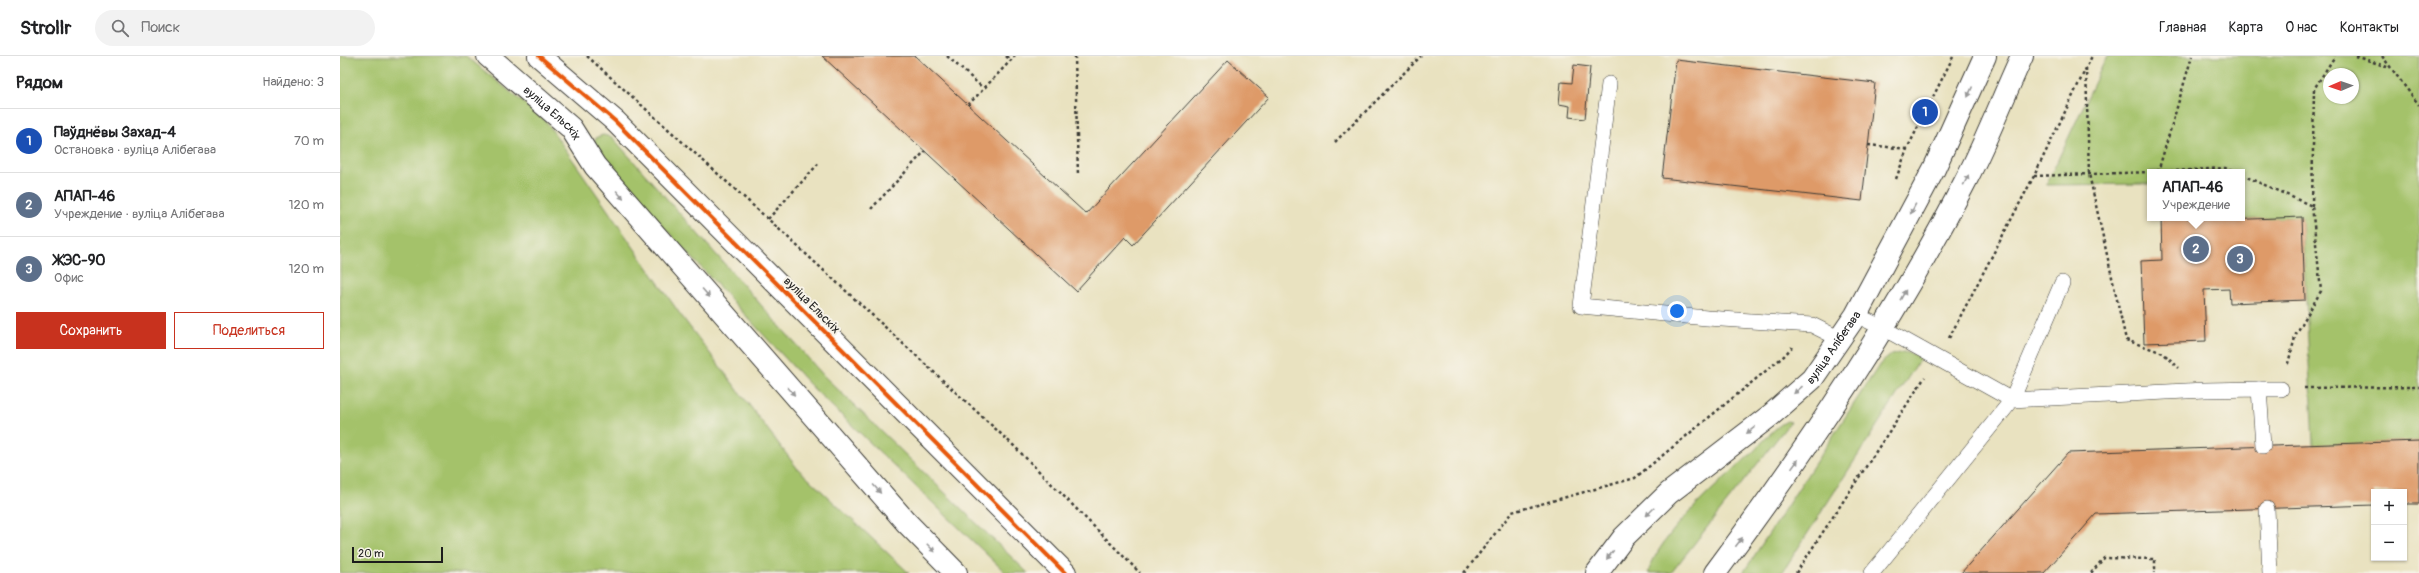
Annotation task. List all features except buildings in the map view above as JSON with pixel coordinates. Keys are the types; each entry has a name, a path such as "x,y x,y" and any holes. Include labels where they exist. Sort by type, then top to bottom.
{"street":[{"name":"вуліца Ельскіх","path":"488,56 571,128 595,166 605,178 906,522 956,573"},
{"name":"вуліца Ельскіх","path":"539,56 615,121 1065,573"},
{"name":"вуліца Алібегава","path":"1597,573 1624,537 1669,493 1771,415 1812,379 1856,315 1934,169 1985,56"},
{"path":"1715,573 1811,440 1883,328 1967,180 2022,56"}],"lane":[{"path":"1609,84 1581,306 1707,318 1812,325 1840,339"},
{"path":"1872,573 2012,400 2062,283"},
{"path":"1856,315 1883,328 2012,400 2205,390 2281,389"},
{"path":"2259,390 2263,446"},
{"path":"2267,509 2270,573"}],"path":[{"path":"587,56 768,219 1014,446 1140,573"},
{"path":"1006,56 1011,61"},
{"path":"968,105 1015,56"},
{"path":"1074,56 1078,176"},
{"path":"1336,142 1421,56"},
{"path":"1893,187 1907,149 1953,56"},
{"path":"1796,573 1937,358 2034,176 2092,56"},
{"path":"2159,169 2192,56"},
{"path":"2335,56 2314,89 2312,206 2321,291 2296,334 2281,389 2419,387"},
{"path":"2356,56 2391,68"},
{"path":"2382,56 2419,105"},
{"path":"949,57 983,88"},
{"path":"2086,68 2089,174 2126,340 2163,353 2205,390"},
{"path":"1868,145 1907,149"},
{"path":"871,209 925,151"},
{"path":"768,219 819,163"},
{"path":"2208,169 2228,169"},
{"path":"2034,176 2147,172"},
{"path":"2245,176 2312,206"},
{"path":"1464,573 1512,512 1635,478 1784,356 1812,325"},
{"path":"2091,573 2104,558 2155,559 2155,573"}],"green space":[{"path":"340,56 466,56 545,120 680,314 797,468 909,573 340,573"},
{"path":"2107,56 2419,56 2419,441 2313,445 2302,217 2245,219 2245,169 2147,169 2147,184 2046,185"},
{"path":"603,135 612,137 824,376 1028,573 1006,573 812,387 595,153 593,143 597,137"},
{"path":"1903,352 1922,356 1782,573 1743,573 1880,364 1891,355"},
{"path":"1787,421 1790,422 1671,573 1648,573 1655,557 1678,524 1773,431"}],"cycle path":[{"path":"539,56 615,121 1065,573"}],"place":[{"name":"Паўднёвы Захад-4","path":"1925,112"},
{"name":"АПАП-46","path":"2196,249"},
{"name":"ЖЭС-90","path":"2240,259"}]}
